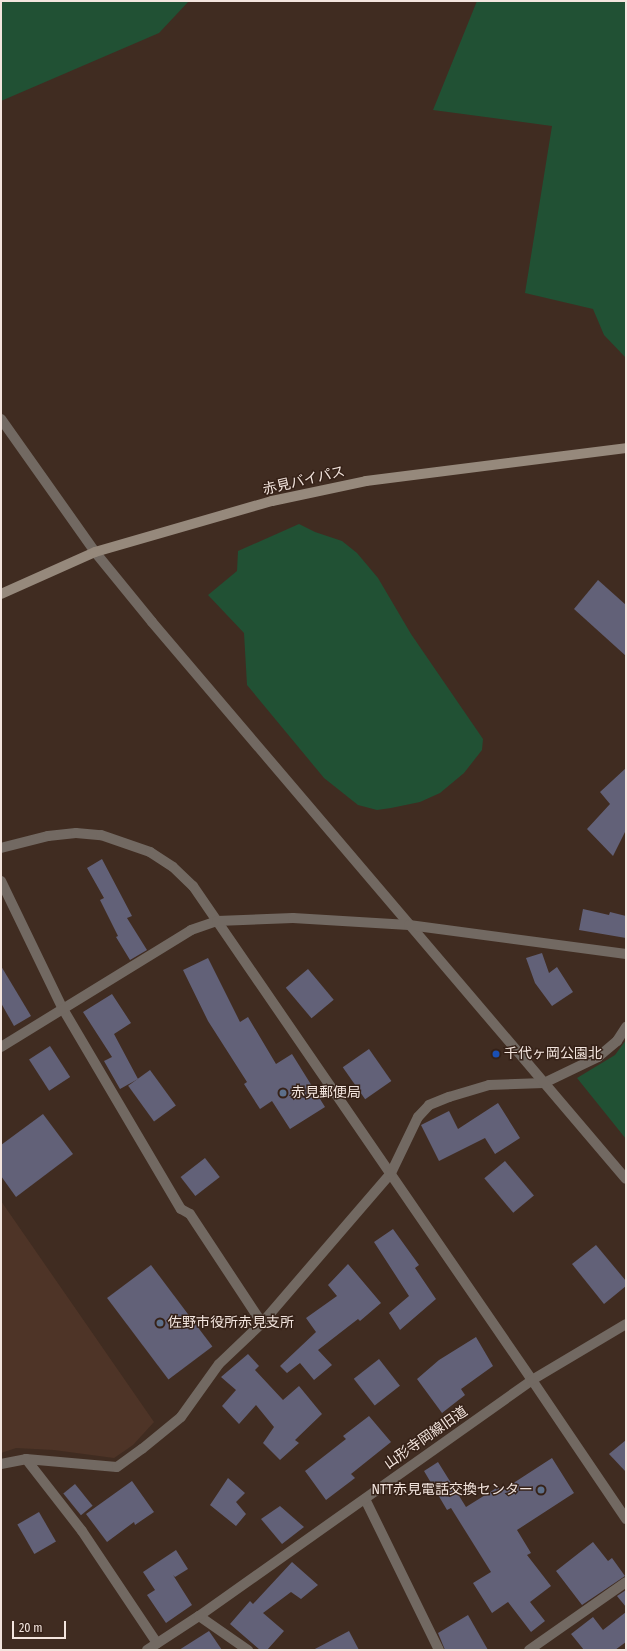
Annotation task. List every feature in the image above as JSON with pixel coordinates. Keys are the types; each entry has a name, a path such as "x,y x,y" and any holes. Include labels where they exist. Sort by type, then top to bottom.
{"main road":[{"name":"赤見バイパス","path":"1,594 95,552 272,501 366,481 626,448"}],"street":[{"path":"1,420 95,552 152,622 408,925 626,1179"},
{"path":"1,848 48,836 76,833 101,835 150,852 173,866 193,886 626,1519"},
{"path":"1,881 63,1009 181,1209 190,1214 262,1323"},
{"path":"1,1047 191,930 217,921 293,918 408,925 626,954"},
{"path":"1,1464 26,1459 116,1467 142,1449 181,1417 219,1364 262,1323 391,1174 418,1117 429,1105 449,1097 489,1085 544,1083 598,1057 617,1041 626,1027"},
{"name":"山形寺岡線旧道","path":"147,1650 199,1616 532,1380 626,1324"},
{"path":"26,1459 82,1531 157,1643"},
{"path":"365,1499 439,1650"},
{"path":"529,1650 626,1582"},
{"path":"199,1616 248,1650"}],"shaded area":[{"path":"1,1201 154,1422 133,1445 114,1458 54,1450 16,1448 1,1453"}],"green space":[{"path":"1,1 189,1 159,33 1,101"},
{"path":"477,1 626,1 626,358 604,335 593,309 525,293 552,126 433,110"},
{"path":"299,524 315,532 342,541 357,553 378,578 411,634 483,739 482,750 464,773 440,793 420,802 391,808 377,810 358,805 324,778 247,685 244,633 208,595 237,571 238,551"},
{"path":"626,1040 626,1139 577,1078 615,1055"}],"building":[{"path":"598,580 626,605 626,656 574,609"},
{"path":"626,768 626,830 613,856 587,829 610,804 600,792"},
{"path":"102,859 132,916 127,918 147,950 130,960 116,937 118,936 100,900 104,898 87,868"},
{"path":"583,909 609,915 610,912 626,916 626,938 579,930"},
{"path":"542,953 549,973 557,967 573,992 552,1006 535,983 526,958"},
{"path":"208,958 240,1022 248,1017 276,1064 292,1054 325,1107 290,1129 272,1101 260,1109 244,1084 247,1082 208,1021 183,970"},
{"path":"1,966 31,1016 14,1026 1,1003"},
{"path":"308,969 334,1000 311,1018 286,988"},
{"path":"112,994 131,1023 114,1034 138,1079 120,1089 104,1061 112,1057 83,1012"},
{"path":"50,1046 70,1077 49,1091 29,1060"},
{"path":"369,1049 391,1081 365,1099 343,1067"},
{"path":"150,1070 176,1106 154,1121 128,1086"},
{"path":"498,1103 520,1138 495,1154 485,1138 439,1161 421,1125 449,1111 458,1129"},
{"path":"43,1114 73,1154 16,1197 1,1176 1,1145"},
{"path":"205,1158 220,1177 195,1196 181,1177"},
{"path":"505,1161 534,1195 513,1213 484,1178"},
{"path":"393,1229 419,1265 415,1268 436,1299 400,1330 389,1313 409,1296 374,1242"},
{"path":"596,1245 626,1281 626,1286 604,1304 572,1264"},
{"path":"348,1264 381,1303 360,1321 358,1319 318,1350 332,1365 314,1380 300,1363 287,1373 280,1366 316,1332 306,1318 337,1296 328,1285"},
{"name":"佐野市役所赤見支所","path":"151,1265 212,1346 168,1380 107,1298"},
{"path":"476,1337 493,1366 461,1389 465,1395 442,1413 417,1379 439,1360"},
{"path":"248,1354 259,1366 255,1370 283,1400 299,1386 322,1414 295,1440 299,1443 280,1460 263,1443 274,1427 256,1405 239,1424 222,1406 236,1390 221,1377"},
{"path":"379,1359 400,1386 375,1405 354,1379"},
{"path":"369,1416 391,1442 351,1474 355,1478 326,1500 305,1471 346,1439 343,1436"},
{"path":"626,1440 626,1472 609,1454"},
{"path":"552,1458 574,1493 517,1530 531,1553 527,1555 551,1586 530,1602 545,1621 531,1632 508,1602 492,1613 473,1583 491,1572 451,1508 447,1510 424,1471 438,1462 466,1507 498,1487 501,1491"},
{"path":"228,1478 245,1493 236,1502 246,1514 236,1526 210,1505"},
{"path":"132,1481 154,1512 135,1525 134,1522 107,1542 86,1514"},
{"path":"75,1484 93,1506 81,1515 63,1493"},
{"path":"280,1506 304,1527 282,1544 261,1519"},
{"path":"39,1512 56,1541 34,1554 17,1524"},
{"path":"593,1542 608,1561 612,1558 625,1576 582,1605 556,1571"},
{"path":"176,1550 188,1569 175,1577 173,1575 192,1605 166,1623 147,1595 155,1590 143,1572"},
{"path":"292,1562 318,1585 301,1599 291,1592 263,1613 284,1631 267,1650 260,1650 230,1624 250,1601 253,1604"},
{"path":"626,1590 626,1607 617,1596"},
{"path":"626,1612 626,1642 615,1650 584,1650 571,1634 593,1617 603,1630"},
{"path":"468,1615 488,1650 445,1650 438,1633"},
{"path":"209,1631 222,1650 179,1650"},
{"path":"349,1631 359,1650 313,1650"}],"place":[{"name":"千代ヶ岡公園北","path":"496,1054"},
{"name":"赤見郵便局","path":"283,1093"},
{"name":"佐野市役所赤見支所","path":"160,1323"},
{"name":"NTT赤見電話交換センター","path":"541,1490"}]}
